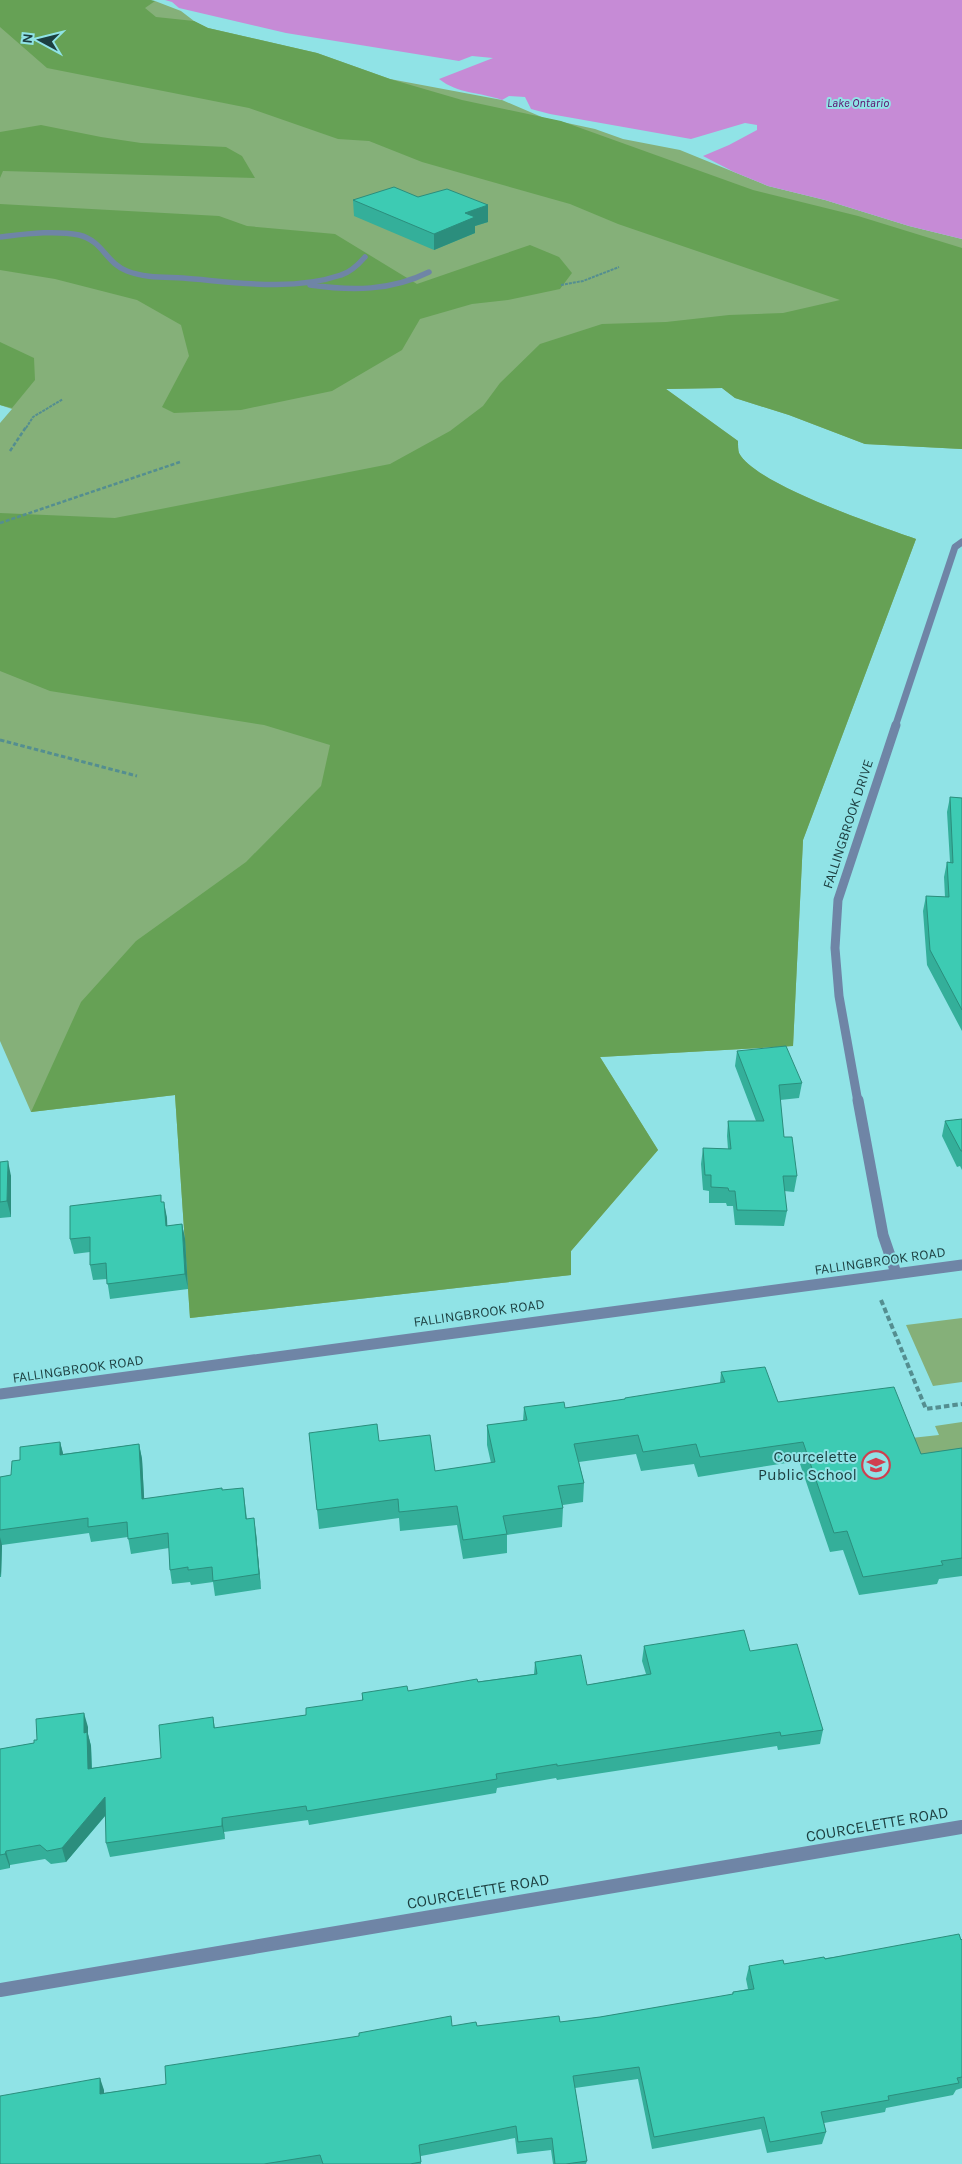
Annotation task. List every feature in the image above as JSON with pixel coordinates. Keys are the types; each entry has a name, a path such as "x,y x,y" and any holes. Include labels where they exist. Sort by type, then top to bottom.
{"street":[{"path":"0,237 61,234 84,237 98,244 115,266 132,273 144,275 230,282 300,284 351,290 375,289 417,279 429,272"},
{"path":"300,284 339,276 354,269 365,257"},
{"name":"FALLINGBROOK DRIVE","path":"896,1273 883,1235 839,996 835,948 838,900 955,547 962,542"},
{"name":"FALLINGBROOK ROAD","path":"0,1394 620,1309 872,1278 962,1264"},
{"name":"COURCELETTE ROAD","path":"0,1990 962,1827"}],"path":[{"path":"561,285 583,281 619,267"},
{"path":"10,451 33,417 63,399"},
{"path":"0,523 180,462"},
{"path":"0,740 137,776"},
{"path":"883,1304 926,1409 962,1404"}],"green space":[{"path":"0,0 155,1 145,8 156,17 194,21 208,28 317,53 390,79 462,100 561,121 753,190 858,216 962,248 962,449 865,444 789,415 735,398 722,388 666,389 738,441 739,453 750,465 769,478 820,503 916,539 803,840 793,1046 600,1057 658,1150 571,1251 571,1275 190,1318 175,1095 31,1112 81,1002 136,941 246,862 321,786 330,745 264,725 50,691 0,671 0,513 115,518 390,464 450,431 483,406 500,383 540,344 602,324 666,322 729,315 783,313 840,300 618,224 570,204 422,162 369,141 338,139 249,108 47,68 0,27"},
{"path":"155,1 181,11 194,21 208,28 317,53 390,79 502,100 544,118 595,129 623,139 680,150 768,186 825,200 909,226 962,239 962,449 865,444 789,415 735,398 722,388 666,389 738,441 739,453 750,465 769,478 820,503 916,539 803,840 793,1046 600,1057 658,1150 571,1251 571,1275 190,1318 175,1095 31,1112 0,1041 0,423 12,409 0,405 0,5"},
{"path":"41,125 141,143 226,147 242,156 255,178 3,171 0,178 0,132"},
{"path":"0,204 219,216 247,226 335,234 417,284 530,245 559,257 572,273 560,289 508,300 472,304 420,319 402,350 332,391 241,410 174,413 162,407 189,356 181,325 137,300 55,279 0,270"},
{"path":"0,342 34,358 35,380 12,408 0,405"},
{"path":"962,1318 962,1382 933,1386 906,1325"},
{"path":"962,1422 962,1467 916,1473 902,1439 939,1435 935,1426"}],"water":[{"name":"Lake Ontario","path":"165,0 962,0 962,239 909,226 825,200 768,186 734,172 703,156 757,130 757,125 745,123 691,139 550,114 531,109 525,97 509,96 502,100 461,90 439,79 493,58 472,56 459,61 286,33 179,8 172,2"}],"building":[{"path":"394,187 418,197 447,189 488,205 465,213 475,217 434,234 353,200"},
{"path":"950,797 962,798 962,1010 930,950 926,896 949,897 947,862 953,863"},
{"path":"786,1046 802,1083 779,1085 784,1137 792,1137 797,1176 783,1176 787,1211 737,1210 735,1191 729,1191 728,1188 711,1187 711,1175 705,1175 703,1148 731,1149 728,1121 764,1121 737,1051"},
{"path":"962,1119 962,1151 961,1151 945,1121"},
{"path":"8,1161 7,1201 0,1202 0,1162"},
{"path":"161,1195 161,1202 164,1202 166,1226 182,1224 185,1274 107,1284 106,1263 90,1265 90,1237 70,1239 70,1206"},
{"path":"765,1367 778,1402 894,1387 921,1454 962,1448 962,1558 941,1561 943,1565 863,1577 847,1531 834,1533 803,1442 700,1457 696,1444 643,1452 638,1435 574,1444 584,1483 558,1486 563,1508 503,1516 507,1534 463,1540 457,1506 399,1512 398,1499 317,1510 309,1433 377,1424 379,1441 430,1435 435,1471 495,1462 487,1425 527,1420 524,1407 564,1402 565,1408 625,1399 725,1382 721,1372"},
{"path":"60,1442 60,1455 139,1444 142,1499 222,1488 222,1490 243,1488 246,1519 254,1518 259,1574 213,1581 212,1567 188,1570 188,1567 170,1570 168,1533 128,1539 127,1522 88,1527 88,1518 0,1530 0,1477 11,1475 12,1461 20,1460 20,1447"},
{"path":"744,1630 750,1651 797,1644 823,1730 781,1736 780,1732 557,1766 557,1764 496,1774 497,1779 307,1811 306,1806 222,1818 222,1826 106,1843 105,1797 62,1848 47,1851 40,1845 6,1851 5,1854 0,1855 0,1749 34,1743 34,1740 37,1740 36,1719 84,1713 84,1733 87,1732 88,1769 161,1758 159,1725 213,1717 214,1728 306,1715 306,1708 363,1700 362,1693 407,1686 408,1691 477,1679 478,1682 537,1674 535,1662 581,1655 587,1685 651,1674 644,1646"},
{"path":"959,1934 962,1939 962,2077 957,2078 959,2083 888,2096 889,2100 821,2112 826,2132 770,2142 764,2117 654,2137 639,2067 573,2076 587,2161 555,2164 552,2138 518,2142 516,2126 419,2145 421,2162 410,2164 323,2164 320,2155 264,2164 0,2164 0,2096 100,2078 100,2094 166,2084 165,2066 359,2036 359,2033 451,2016 452,2026 476,2022 477,2026 559,2016 560,2022 600,2017 754,1989 749,1966 783,1960 784,1964 824,1957 825,1959"}],"place":[{"name":"Courcelette Public School","path":"876,1465"}]}
